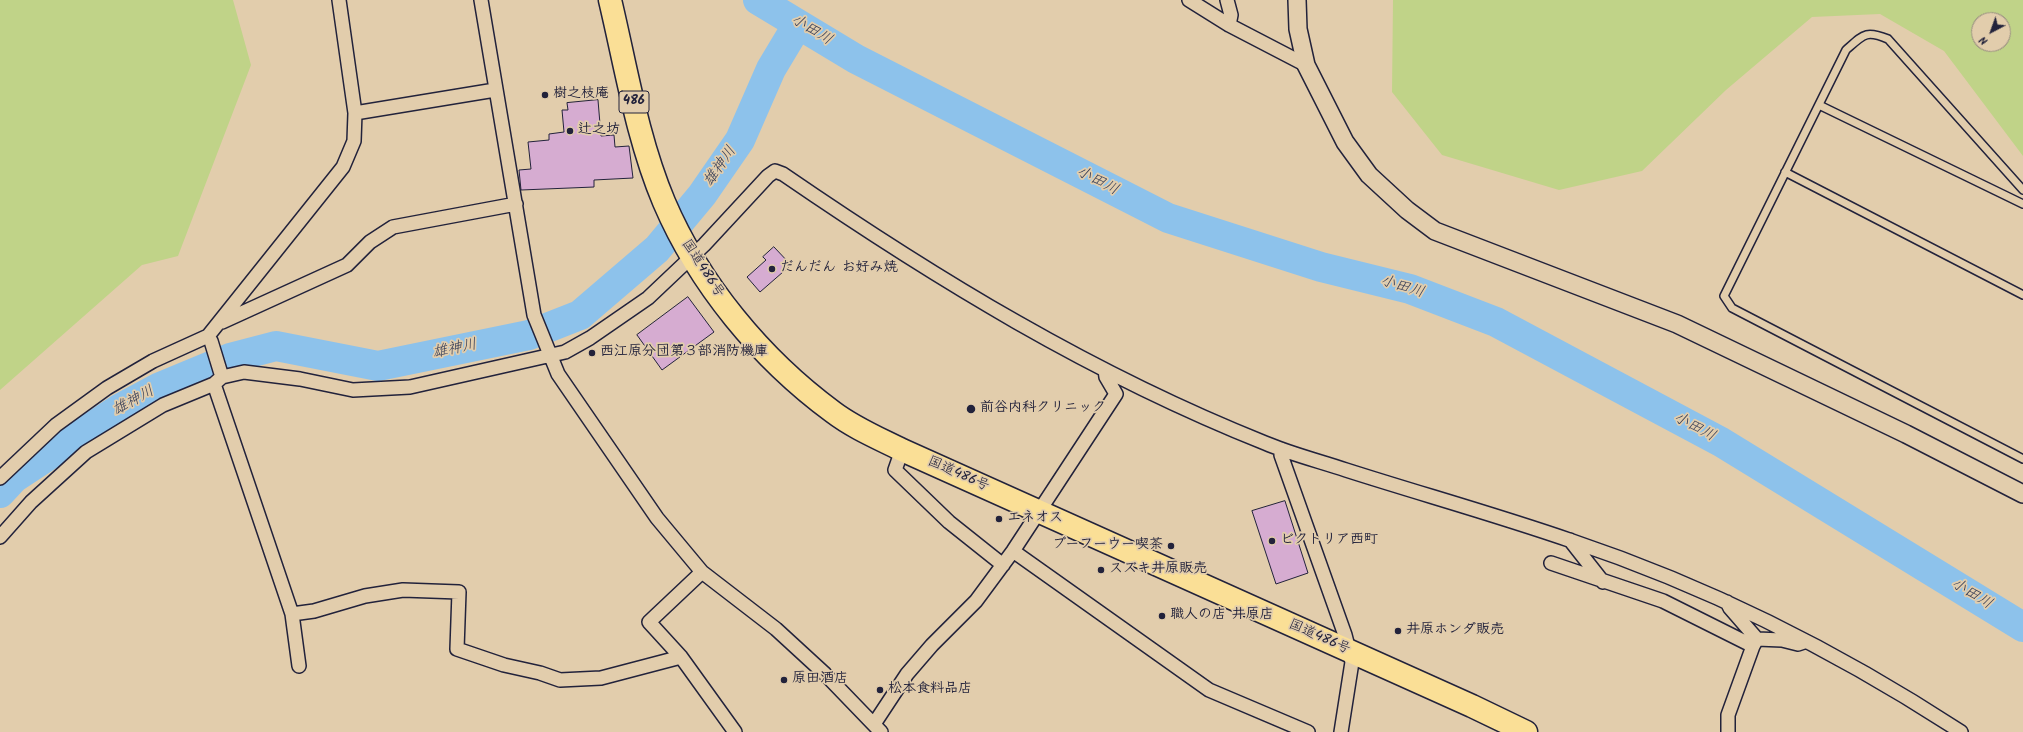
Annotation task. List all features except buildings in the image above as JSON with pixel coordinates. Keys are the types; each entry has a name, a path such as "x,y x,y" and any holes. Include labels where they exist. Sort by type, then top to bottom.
{"highway":[{"name":"国道486号","path":"610,0 645,147 664,202 689,253 733,316 778,366 833,412 862,431 902,450 1526,732"}],"street":[{"path":"0,478 56,425 107,388 153,361 210,338 344,167 354,141 355,113 339,0"},
{"path":"481,0 534,315 558,374 657,518 702,572 776,629 825,674 877,728 907,674 932,645 976,601 1003,565 1116,394 1106,377 1105,370"},
{"path":"1188,0 1230,25 1306,65"},
{"path":"1227,0 1231,15 1230,25"},
{"path":"1297,0 1298,29 1306,65 1345,142 1369,175 1407,210 1435,231 1677,324 1906,434 2023,494"},
{"path":"355,113 496,90"},
{"path":"0,536 31,502 86,452 163,405 218,377 244,372 300,379 353,390 410,387 549,353 565,352 590,338 641,302 689,253 768,176 775,171 783,174 872,235 969,296 1105,370 1190,411 1281,449 1570,540 1658,572 1727,601 1860,669 1960,732"},
{"path":"220,324 347,265 370,242 393,227 516,204"},
{"path":"210,338 218,377 292,614 299,666"},
{"path":"1281,449 1281,455 1345,635 1352,662 1341,732"},
{"path":"902,450 895,470 949,522 1003,565"},
{"path":"1570,540 1603,582"},
{"path":"1013,551 1209,690 1308,732"},
{"path":"1551,563 1603,582 1663,601 1755,643 1782,640 1798,644 1807,641"},
{"path":"702,572 649,622 681,657 735,732"},
{"path":"292,614 314,611 365,596 404,590 459,592 457,649 504,665 540,673 560,680 601,678 681,657"},
{"path":"1727,601 1730,608 1755,643"},
{"path":"1728,732 1728,715 1755,643"}],"lane":[{"path":"2023,190 1888,39 1873,33 1860,37 1846,50 1724,296 1732,308 2023,459"},
{"path":"1819,105 2023,204"},
{"path":"1785,172 2023,295"}],"green space":[{"path":"0,0 233,0 251,65 178,256 142,265 0,390"},
{"path":"1393,0 2023,0 2023,156 1944,51 1880,14 1812,17 1726,90 1642,171 1559,190 1442,155 1392,92"}],"waterway":[{"name":"小田川","path":"758,0 856,59 1168,218 1321,267 1410,289 1496,322 1721,442 2023,627"},
{"name":"雄神川","path":"0,493 14,478 119,409 160,387 230,358 276,346 378,366 529,335 580,315 657,249 702,195 740,140 771,69 798,24"}],"place":[{"name":"樹之枝庵","path":"545,95"},
{"name":"辻之坊","path":"570,131"},
{"name":"だんだん お好み焼","path":"772,269"},
{"name":"西江原分団第３部消防機庫","path":"592,353"},
{"name":"前谷内科クリニック","path":"971,409"},
{"name":"エネオス","path":"999,519"},
{"name":"ビクトリア西町","path":"1272,541"},
{"name":"ブーフーウー喫茶","path":"1171,546"},
{"name":"スズキ井原販売","path":"1101,570"},
{"name":"職人の店 井原店","path":"1162,616"},
{"name":"井原ホンダ販売","path":"1398,631"},
{"name":"原田酒店","path":"784,680"},
{"name":"松本食料品店","path":"880,690"}]}
